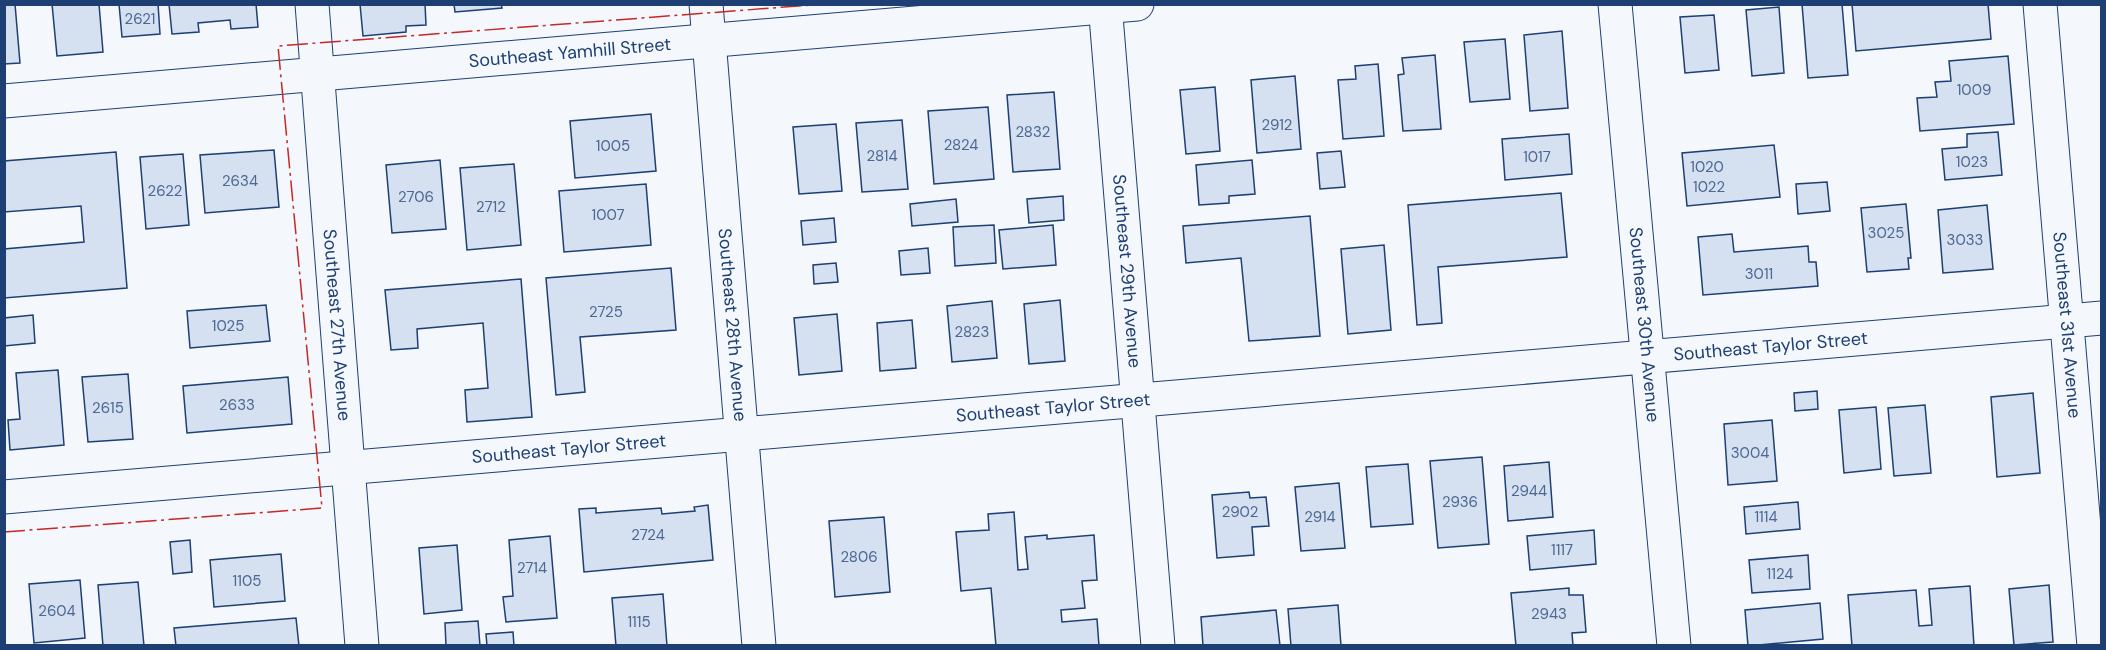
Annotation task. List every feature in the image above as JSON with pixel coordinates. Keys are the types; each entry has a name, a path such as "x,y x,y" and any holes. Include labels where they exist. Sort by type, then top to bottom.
{"street":[{"name":"Southeast 27th Avenue","path":"312,4 363,645"},
{"name":"Southeast 28th Avenue","path":"706,4 759,645"},
{"name":"Southeast 30th Avenue","path":"1615,4 1674,645"},
{"name":"Southeast 31st Avenue","path":"2040,4 2094,645"},
{"name":"Southeast Yamhill Street","path":"4,101 1116,5"},
{"name":"Southeast 29th Avenue","path":"1116,5 1138,400 1158,645"},
{"name":"Southeast Taylor Street","path":"4,497 2102,318"}],"building":[{"path":"4,4 15,4 20,63 4,64"},
{"path":"52,4 99,4 103,52 57,56"},
{"path":"119,4 158,4 160,34 122,37"},
{"path":"169,4 256,4 258,27 231,29 230,20 198,23 199,32 172,34"},
{"path":"360,4 425,4 426,25 406,26 406,32 363,36"},
{"path":"454,4 501,4 502,8 455,12"},
{"path":"1802,4 1842,4 1848,75 1808,78"},
{"path":"1852,4 1988,4 1991,39 1856,51"},
{"path":"1779,7 1784,73 1752,76 1746,10"},
{"path":"1714,15 1719,70 1685,73 1680,17"},
{"path":"1562,31 1568,108 1530,111 1524,35"},
{"path":"1505,39 1510,99 1470,102 1464,42"},
{"path":"1435,55 1441,129 1403,131 1398,75 1404,74 1402,58"},
{"path":"2008,56 2014,124 1920,131 1917,98 1937,97 1935,82 1951,81 1949,61"},
{"path":"1378,64 1384,136 1343,139 1338,80 1356,79 1355,66"},
{"path":"1295,76 1301,149 1257,153 1251,80"},
{"path":"1215,87 1220,151 1186,154 1180,90"},
{"path":"1054,92 1060,169 1013,172 1007,95"},
{"path":"988,107 994,179 934,184 928,111"},
{"path":"651,114 656,171 575,178 570,121"},
{"path":"902,120 908,189 862,192 856,123"},
{"path":"836,124 842,191 799,194 793,127"},
{"path":"1998,132 2002,175 1945,180 1942,149 1967,147 1967,134"},
{"path":"1569,134 1572,174 1505,180 1502,139"},
{"path":"1774,145 1780,197 1687,206 1682,153"},
{"path":"274,150 279,207 205,213 200,155"},
{"path":"1341,151 1345,187 1320,189 1317,153"},
{"path":"116,152 127,288 4,298 4,249 84,242 81,206 4,212 4,161"},
{"path":"183,154 189,225 146,229 140,157"},
{"path":"440,160 446,229 392,233 386,165"},
{"path":"1252,160 1255,194 1229,196 1229,203 1199,205 1196,165"},
{"path":"514,164 521,245 467,250 460,168"},
{"path":"1827,182 1830,211 1798,214 1796,184"},
{"path":"646,184 651,245 564,252 559,191"},
{"path":"1561,193 1567,257 1438,267 1442,323 1417,325 1408,205"},
{"path":"1063,196 1064,220 1029,223 1027,199"},
{"path":"956,199 958,222 912,226 910,204"},
{"path":"1906,204 1911,258 1908,258 1909,269 1867,272 1861,208"},
{"path":"1987,205 1993,269 1943,273 1938,210"},
{"path":"1310,216 1320,336 1249,341 1241,258 1186,263 1183,226"},
{"path":"834,218 836,242 803,245 801,221"},
{"path":"994,225 996,263 955,266 953,227"},
{"path":"1053,225 1056,265 1003,269 999,230"},
{"path":"1732,234 1734,252 1808,246 1809,262 1816,262 1818,286 1703,295 1698,237"},
{"path":"1384,245 1391,330 1348,334 1341,249"},
{"path":"928,248 930,273 901,275 899,251"},
{"path":"836,263 838,282 814,284 813,265"},
{"path":"671,268 676,330 580,337 585,392 556,395 546,278"},
{"path":"521,279 532,417 467,422 465,390 488,388 483,323 417,329 418,348 391,350 385,290"},
{"path":"1060,300 1065,361 1029,364 1024,304"},
{"path":"992,301 997,358 952,362 947,306"},
{"path":"266,305 270,341 190,348 187,311"},
{"path":"837,314 842,371 799,375 794,318"},
{"path":"33,315 35,343 4,346 4,318"},
{"path":"912,320 916,368 880,371 877,323"},
{"path":"58,370 64,445 10,450 8,420 20,419 16,373"},
{"path":"128,374 133,439 88,442 82,377"},
{"path":"288,377 292,424 187,433 183,386"},
{"path":"1817,391 1818,409 1795,411 1794,393"},
{"path":"2033,393 2040,473 1997,477 1991,397"},
{"path":"1925,405 1931,473 1894,476 1888,408"},
{"path":"1876,407 1881,469 1844,473 1839,410"},
{"path":"1772,420 1777,481 1728,485 1724,424"},
{"path":"1482,457 1489,544 1438,548 1430,461"},
{"path":"1549,462 1553,517 1508,521 1504,466"},
{"path":"1408,464 1413,524 1371,527 1366,467"},
{"path":"1339,483 1345,548 1301,551 1295,487"},
{"path":"1249,492 1250,498 1266,497 1269,526 1252,527 1254,555 1217,558 1212,495"},
{"path":"1798,502 1800,529 1746,534 1744,507"},
{"path":"708,505 713,560 584,572 579,509 596,508 596,513 661,508 662,514 695,511 694,507"},
{"path":"1014,512 1018,570 1028,569 1025,537 1047,535 1047,539 1094,535 1097,580 1082,581 1085,608 1061,610 1062,622 1097,619 1099,646 996,646 991,588 961,591 956,532 989,530 988,514"},
{"path":"884,517 890,592 835,597 829,521"},
{"path":"1594,530 1596,564 1530,570 1527,536"},
{"path":"550,536 557,618 506,622 503,597 513,596 509,540"},
{"path":"190,540 192,572 173,574 170,542"},
{"path":"457,545 462,610 424,614 419,548"},
{"path":"281,554 285,601 214,607 210,560"},
{"path":"1808,555 1810,589 1752,593 1749,560"},
{"path":"80,580 85,638 34,643 29,584"},
{"path":"138,582 144,646 103,646 98,585"},
{"path":"2049,585 2053,642 2014,645 2009,589"},
{"path":"1970,586 1974,646 1852,646 1848,595 1916,590 1919,626 1932,625 1929,589"},
{"path":"1569,588 1569,595 1583,595 1586,632 1572,633 1573,646 1516,646 1511,593"},
{"path":"663,594 667,646 616,646 612,598"},
{"path":"1820,603 1823,639 1748,646 1745,610"},
{"path":"1338,605 1341,646 1291,646 1288,609"},
{"path":"1276,610 1280,646 1203,646 1201,617"},
{"path":"296,618 299,646 176,646 174,628"},
{"path":"478,621 480,646 446,646 445,623"},
{"path":"513,632 514,646 487,646 486,634"}],"power":[{"path":"4,532 322,508 278,46 824,4"}]}
